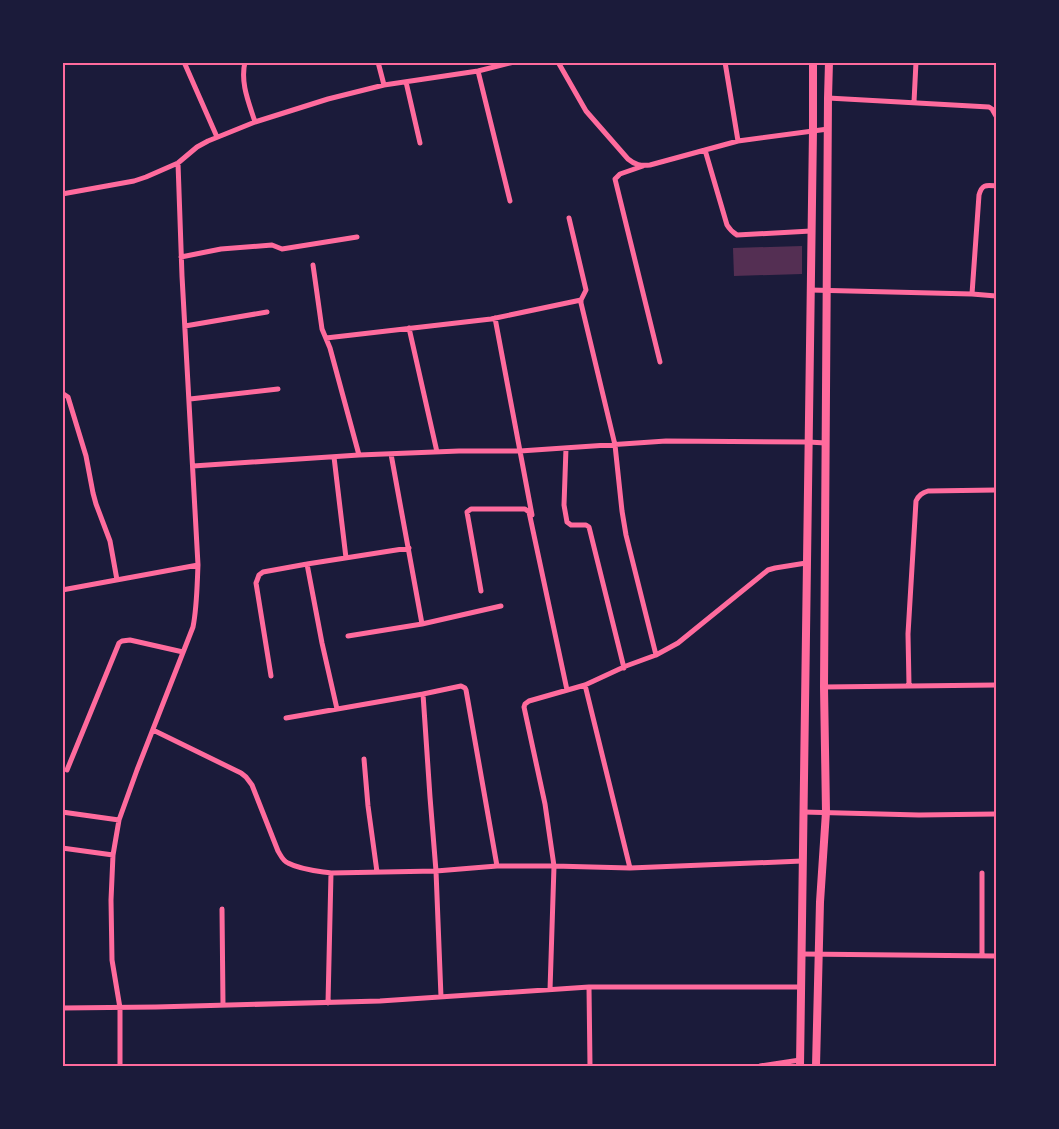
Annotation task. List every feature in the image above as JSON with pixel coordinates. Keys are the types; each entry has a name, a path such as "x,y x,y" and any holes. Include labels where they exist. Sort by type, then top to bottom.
{"main road":[{"path":"800,1063 813,62"},
{"path":"816,1066 820,902 826,812 824,686 829,62"}],"street":[{"path":"184,62 217,137"},
{"path":"245,62 243,80 255,122"},
{"path":"378,62 384,85"},
{"path":"62,194 134,181 157,173 178,163 208,140 255,122 349,93 384,85 478,71 514,62"},
{"path":"558,62 581,103 594,121 628,159 644,166"},
{"path":"725,62 738,141"},
{"path":"914,102 916,62"},
{"path":"478,71 510,201"},
{"path":"406,82 420,143"},
{"path":"828,98 989,107 996,116"},
{"path":"660,362 615,179 620,174 644,166 738,141 828,128"},
{"path":"705,150 727,225 733,233 737,235 811,230"},
{"path":"120,1066 120,1008 112,960 111,900 113,855 119,820 195,616 198,565 181,257 178,163"},
{"path":"972,294 980,189 987,186 996,186"},
{"path":"569,218 586,290 581,300 615,444 626,535 656,655"},
{"path":"181,257 221,249 272,245 282,249 357,237"},
{"path":"313,265 321,324 330,348 359,455"},
{"path":"810,290 996,296"},
{"path":"326,338 494,318 581,300"},
{"path":"185,326 267,312"},
{"path":"494,318 555,636"},
{"path":"409,328 437,452"},
{"path":"190,400 278,389"},
{"path":"62,393 68,397 86,456 93,493 110,541 117,580"},
{"path":"193,466 359,455 520,451 691,441 826,443"},
{"path":"566,448 564,505 567,522 570,525 586,525 589,527 624,668"},
{"path":"390,454 422,624"},
{"path":"334,457 346,558"},
{"path":"910,686 908,634 917,498 923,492 928,491 996,490"},
{"path":"481,591 467,512 471,509 527,510 529,512 567,690"},
{"path":"271,676 256,583 258,575 263,572 307,564 409,548"},
{"path":"550,990 554,866 545,804 524,707 525,704 529,701 585,685 656,655 678,642 768,570 806,562"},
{"path":"307,564 337,709"},
{"path":"62,590 198,565"},
{"path":"348,636 422,624 501,606"},
{"path":"67,770 122,641 130,640 183,652"},
{"path":"585,685 630,868"},
{"path":"824,686 996,685"},
{"path":"286,718 461,686 465,688 497,866"},
{"path":"423,694 436,870 440,997"},
{"path":"153,730 246,777 252,785 278,851 283,859 288,863 306,869 331,873 497,866 630,868 802,861"},
{"path":"364,759 377,872"},
{"path":"62,812 119,820"},
{"path":"803,812 919,815 996,814"},
{"path":"62,848 113,855"},
{"path":"328,1003 331,873"},
{"path":"982,873 982,956"},
{"path":"222,909 224,1006"},
{"path":"801,954 996,956"},
{"path":"62,1008 380,1002 589,987 801,987"},
{"path":"589,987 590,1066"},
{"path":"760,1066 800,1063"}],"building":[{"path":"802,246 802,274 734,276 733,248"}]}
